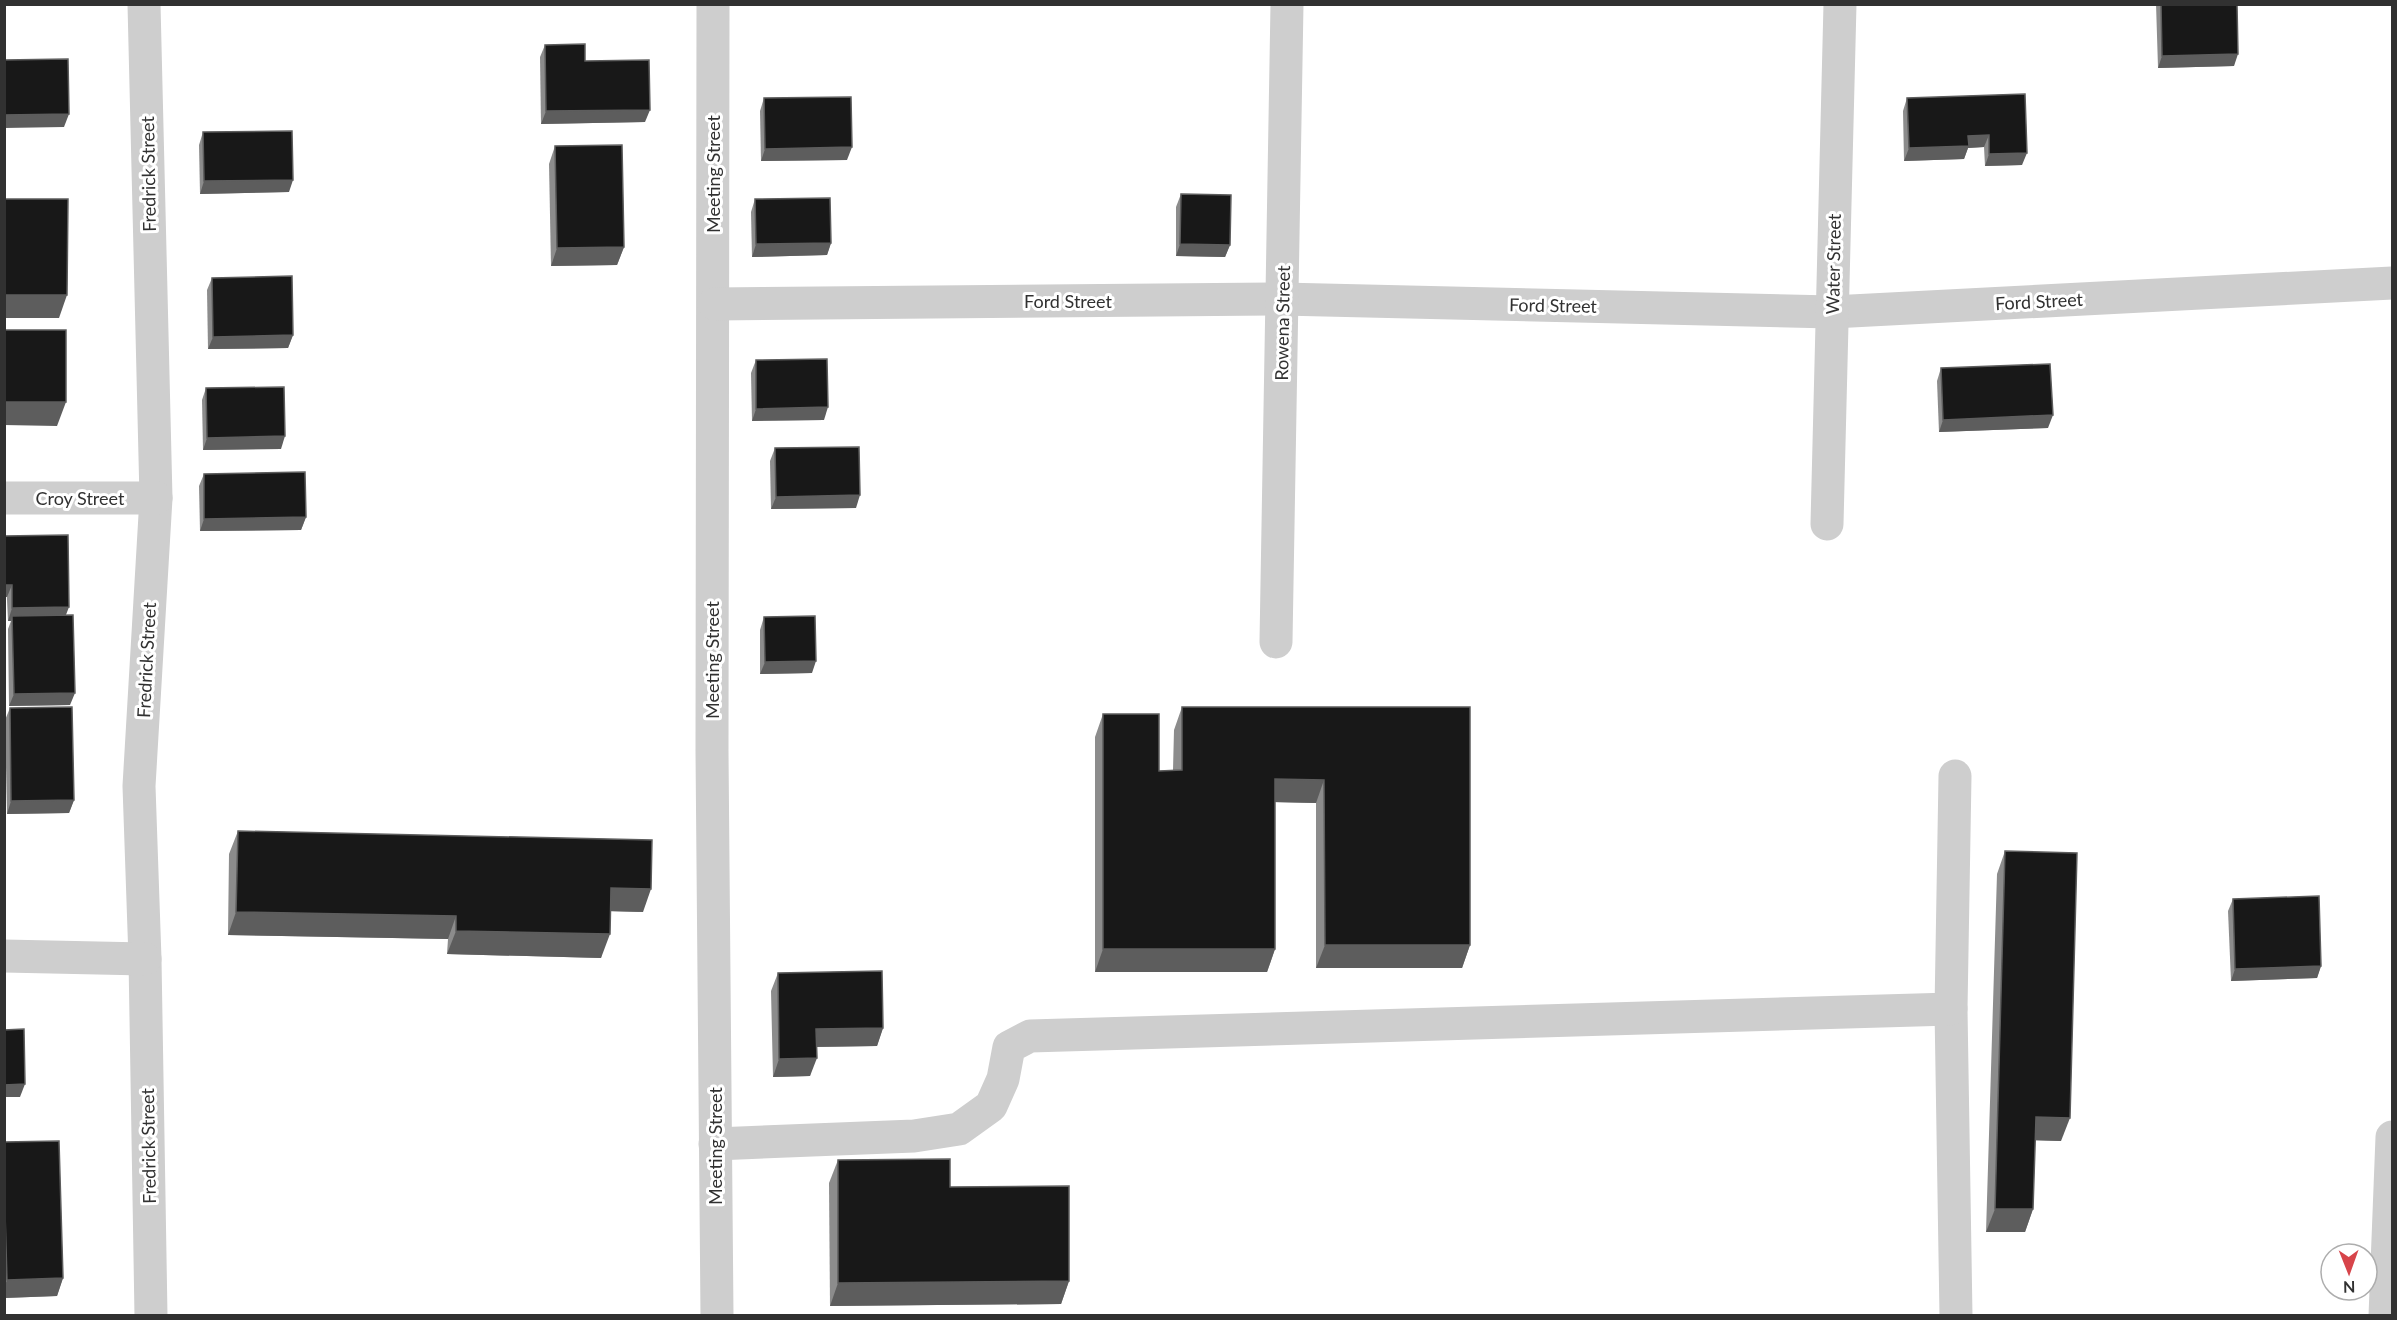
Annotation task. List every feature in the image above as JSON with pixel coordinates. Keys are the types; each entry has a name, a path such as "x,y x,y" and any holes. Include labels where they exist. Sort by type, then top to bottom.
{"street":[{"name":"Fredrick Street","path":"144,4 156,498 139,786 145,959 151,1316"},
{"name":"Meeting Street","path":"713,4 712,763 717,1316"},
{"name":"Rowena Street","path":"1276,642 1287,4"},
{"name":"Water Street","path":"1827,524 1840,4"},
{"name":"Ford Street","path":"714,304 1282,299 1832,312 2392,283"},
{"name":"Croy Street","path":"4,498 156,498"},
{"path":"1955,776 1951,1009 1956,1316"},
{"path":"4,956 145,959"},
{"path":"715,1144 914,1136 959,1129 991,1106 1003,1079 1010,1047 1030,1036 1951,1009"},
{"path":"2385,1316 2392,1137"}],"building":[{"path":"2161,4 2237,4 2238,54 2162,56"},
{"path":"585,44 585,61 649,60 650,110 546,111 545,45"},
{"path":"68,59 69,114 4,115 4,60"},
{"path":"2025,94 2027,153 1989,154 1989,135 1968,136 1969,146 1909,148 1907,98"},
{"path":"851,97 852,147 765,149 764,98"},
{"path":"292,131 293,180 204,181 203,132"},
{"path":"622,145 624,247 557,248 555,146"},
{"path":"1181,194 1231,195 1230,245 1180,244"},
{"path":"830,198 831,243 756,244 755,199"},
{"path":"4,199 68,199 67,295 4,295"},
{"path":"292,276 293,335 213,337 212,278"},
{"path":"4,330 66,330 66,402 4,402"},
{"path":"827,359 828,407 756,409 756,360"},
{"path":"2050,364 2053,415 1943,420 1941,368"},
{"path":"284,387 285,436 207,438 206,388"},
{"path":"859,447 860,495 776,497 775,448"},
{"path":"305,472 306,517 204,519 204,474"},
{"path":"68,535 69,607 12,608 12,585 4,585 4,536"},
{"path":"73,615 75,693 14,694 12,616"},
{"path":"815,616 816,661 765,662 764,617"},
{"path":"72,707 74,800 11,801 10,708"},
{"path":"1182,707 1470,707 1470,945 1325,945 1324,780 1275,779 1275,949 1103,949 1103,714 1159,714 1159,771 1182,770"},
{"path":"238,831 652,840 651,889 611,888 610,934 456,931 456,916 236,912"},
{"path":"2005,851 2077,853 2070,1118 2036,1117 2033,1209 1995,1209"},
{"path":"2319,896 2321,966 2235,969 2233,899"},
{"path":"882,971 883,1028 816,1029 817,1058 779,1059 778,973"},
{"path":"24,1029 25,1084 4,1085 4,1030"},
{"path":"59,1141 63,1278 7,1280 4,1142"},
{"path":"950,1159 950,1187 1069,1186 1069,1281 838,1283 838,1160"}]}
